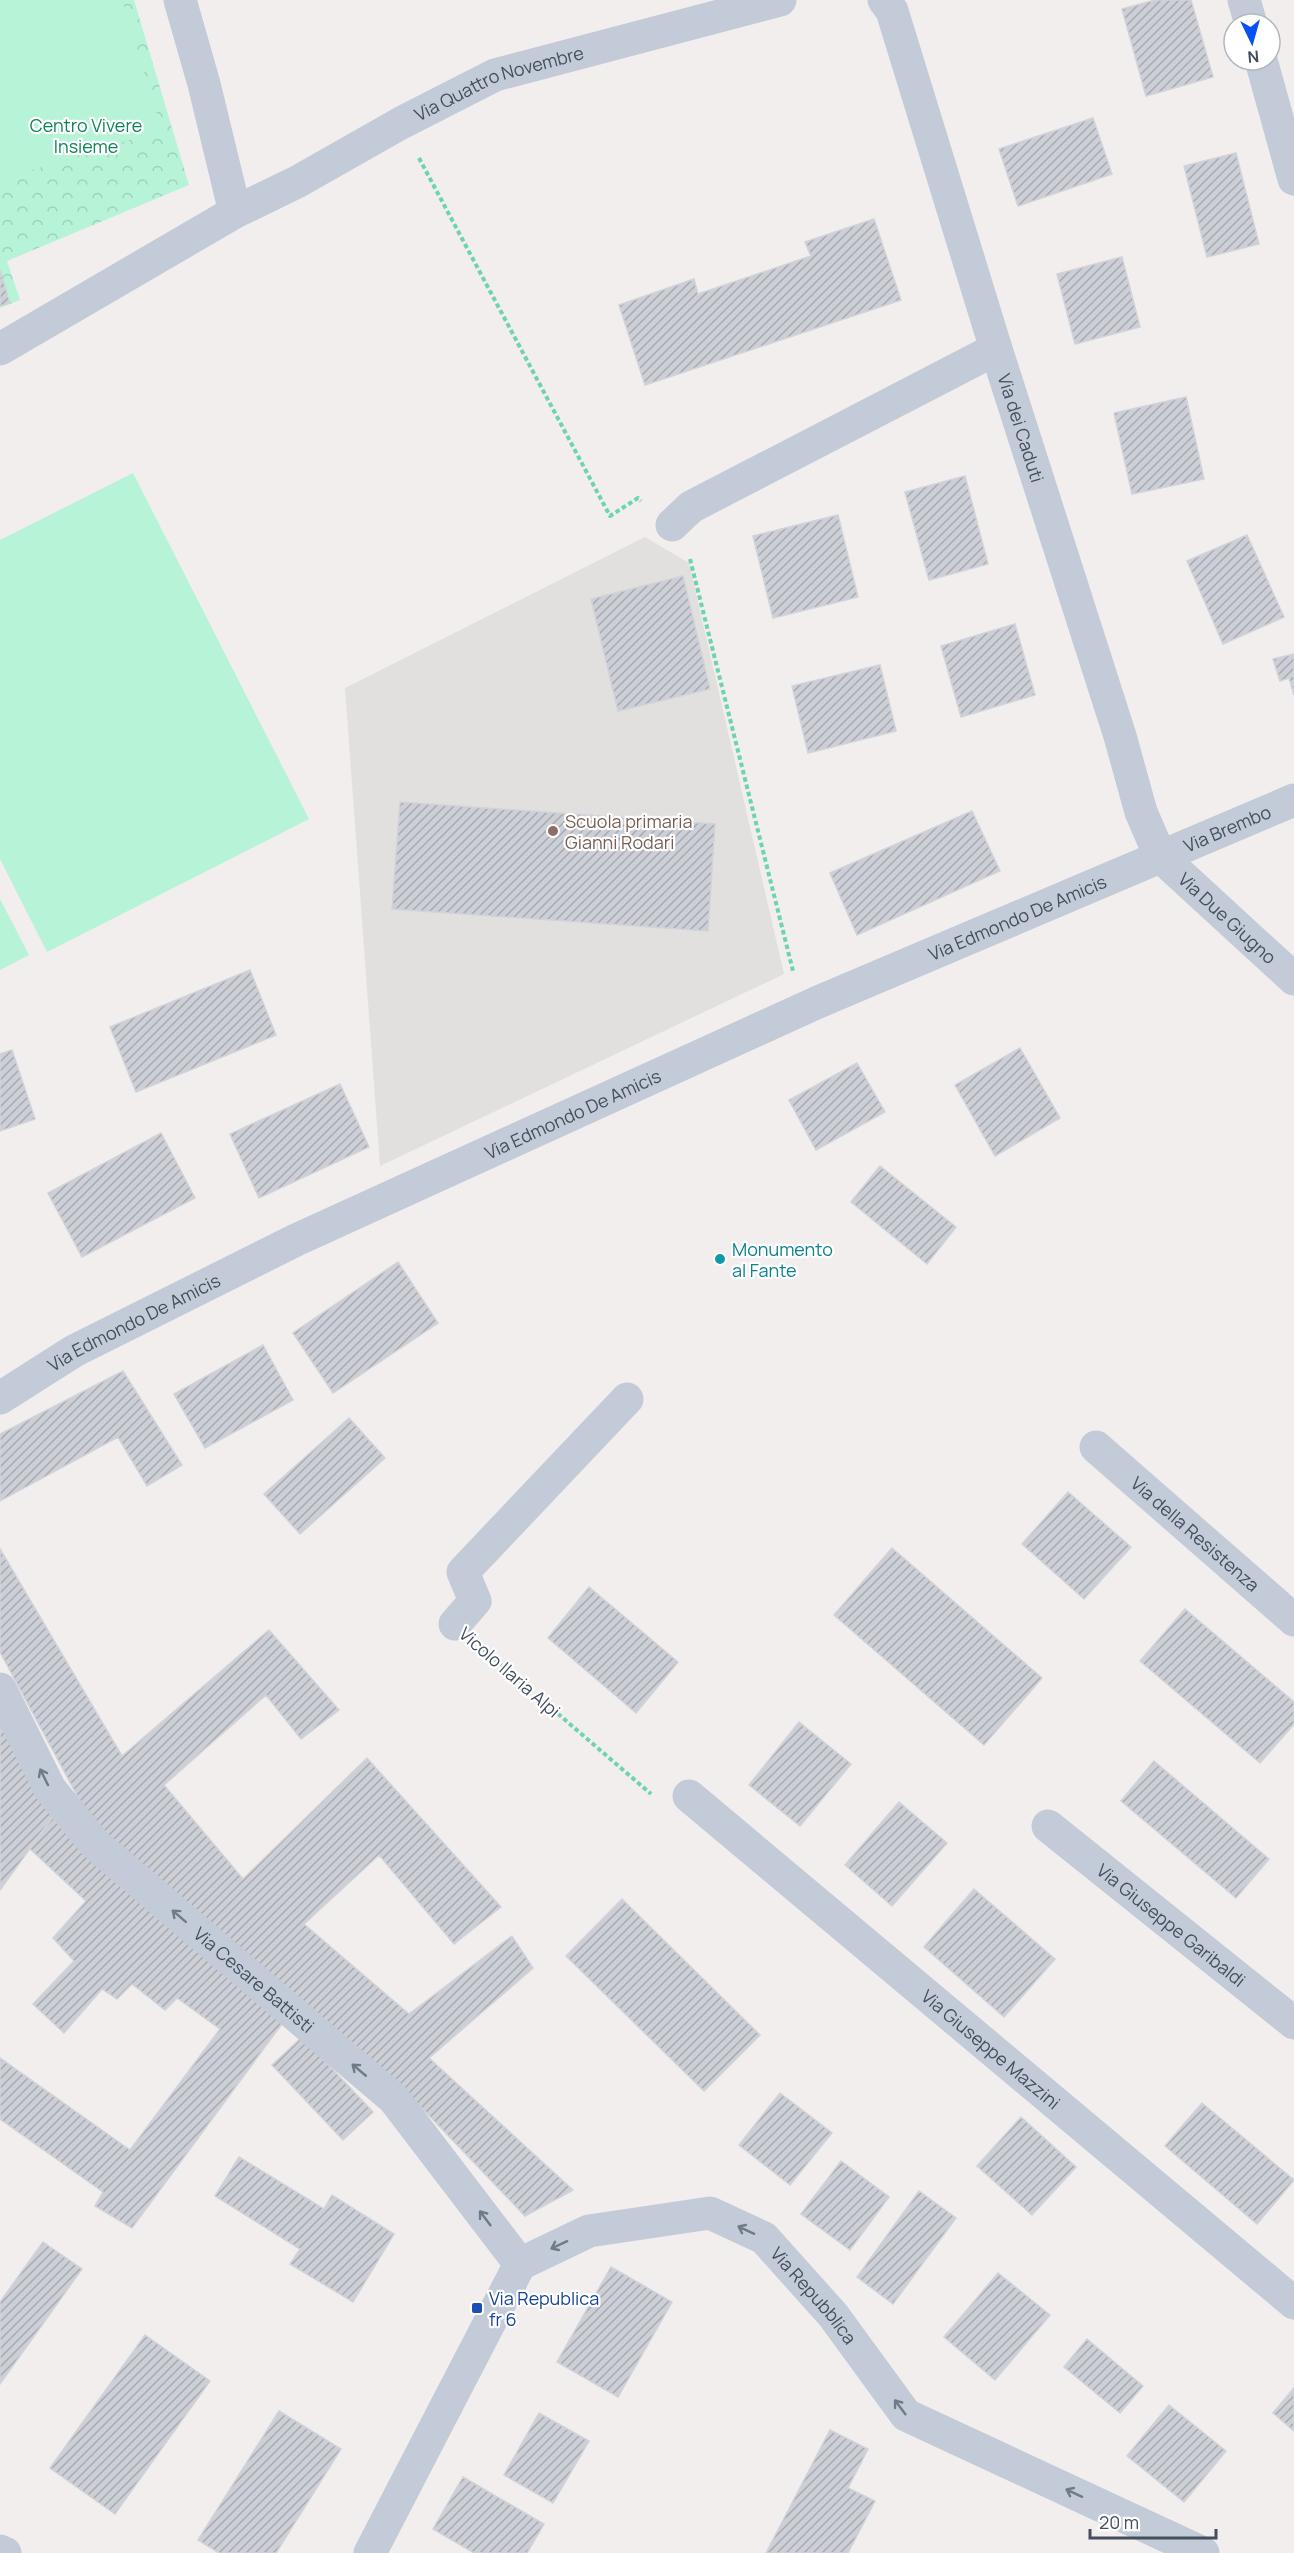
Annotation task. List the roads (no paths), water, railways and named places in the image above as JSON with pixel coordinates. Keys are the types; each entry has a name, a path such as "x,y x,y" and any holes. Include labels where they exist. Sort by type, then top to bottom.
{"street":[{"path":"180,0 204,84 235,212"},
{"name":"Via Quattro Novembre","path":"0,349 235,212 297,182 401,123 495,75 780,0"},
{"name":"Via dei Caduti","path":"895,4 996,349 1141,812 1160,856"},
{"path":"1264,72 1294,178"},
{"path":"672,525 691,507 996,349"},
{"name":"Via Brembo","path":"1160,856 1294,800"},
{"name":"Via Due Giugno","path":"1160,856 1294,979"},
{"name":"Via Edmondo De Amicis","path":"0,1398 74,1351 296,1240 803,1009 1160,856"},
{"name":"Vicolo Ilaria Alpi","path":"454,1624 475,1601 463,1572 627,1399"},
{"name":"Via della Resistenza","path":"1096,1448 1294,1620"},
{"name":"Via Cesare Battisti","path":"0,1689 50,1789 95,1844 394,2098 520,2264"},
{"name":"Via Giuseppe Mazzini","path":"688,1796 1294,2303"},
{"name":"Via Giuseppe Garibaldi","path":"1048,1826 1294,2023"},
{"name":"Via Repubblica","path":"520,2264 589,2231 710,2213 764,2238 833,2315 906,2415 1203,2553"},
{"path":"370,2553 520,2264"},
{"path":"0,2551 6,2553"}],"place":[{"name":"Scuola primaria Gianni Rodari","path":"553,831"},
{"name":"Monumento al Fante","path":"720,1259"},
{"name":"Via Republica fr 6","path":"477,2308"}],"park label":[{"name":"Centro Vivere Insieme","path":"86,135"}]}
